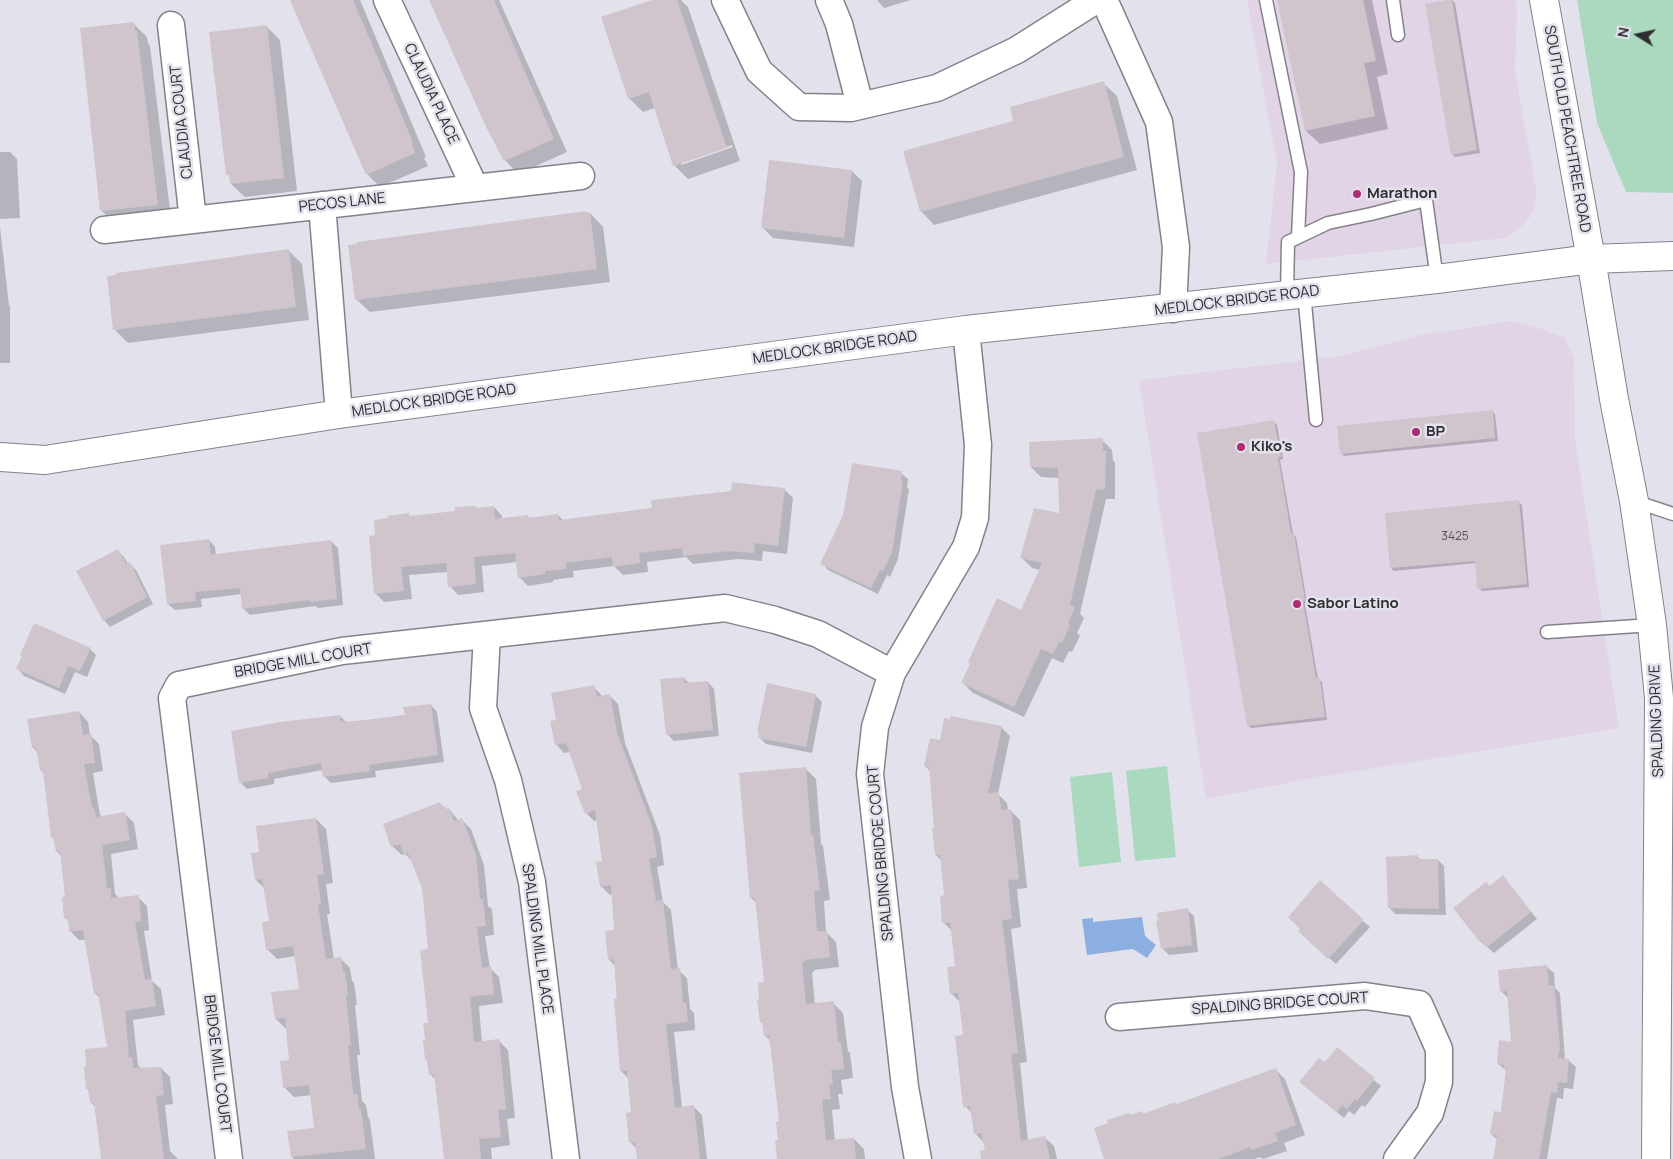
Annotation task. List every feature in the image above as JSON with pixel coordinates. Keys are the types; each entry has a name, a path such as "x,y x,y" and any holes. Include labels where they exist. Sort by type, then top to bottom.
{"main road":[{"name":"SOUTH OLD PEACHTREE ROAD","path":"1544,0 1591,259"},
{"name":"MEDLOCK BRIDGE ROAD","path":"0,457 45,460 339,414 966,330 1173,309 1591,259 1673,256"},
{"name":"SPALDING DRIVE","path":"1591,259 1614,400 1634,501 1652,625 1666,696 1656,1159"}],"street":[{"name":"CLAUDIA PLACE","path":"387,0 475,188"},
{"path":"725,0 759,71 799,107 851,108 937,88 1017,50 1096,0"},
{"path":"829,0 839,24 860,105"},
{"path":"1103,0 1158,122 1176,247 1173,309"},
{"name":"CLAUDIA COURT","path":"171,25 193,220"},
{"name":"PECOS LANE","path":"104,230 581,176"},
{"path":"322,205 339,414"},
{"name":"SPALDING BRIDGE COURT","path":"918,1159 905,1087 870,774 875,727 892,673 966,547 975,518 978,445 966,330"},
{"name":"BRIDGE MILL COURT","path":"229,1159 172,698 179,685 342,651 725,608 775,620 818,634 892,673"},
{"name":"SPALDING MILL PLACE","path":"487,635 483,708 508,780 532,882 566,1159"},
{"name":"SPALDING BRIDGE COURT","path":"1119,1016 1365,996 1419,1004 1439,1049 1439,1082 1430,1113 1397,1159"}],"lane":[{"path":"1266,0 1301,172 1298,237"},
{"path":"1393,0 1398,35"},
{"path":"1316,420 1288,242 1328,223 1426,200 1436,279"},
{"path":"1634,501 1673,514"},
{"path":"1547,632 1652,625"}],"shaded area":[{"path":"1247,0 1515,0 1517,13 1515,71 1537,194 1533,212 1525,224 1505,238 1266,264 1277,164"},
{"path":"1511,321 1545,330 1565,338 1574,358 1575,439 1619,728 1303,780 1206,799 1139,380 1341,356 1420,335"}],"green space":[{"path":"1577,0 1673,0 1673,193 1626,192 1597,123"},
{"path":"1167,766 1176,857 1135,861 1126,771"},
{"path":"1112,772 1121,862 1079,867 1070,777"}],"water":[{"path":"1142,917 1145,936 1156,945 1147,958 1133,949 1087,955 1082,919 1093,918 1093,922"}],"building":[{"path":"290,0 353,0 413,143 415,153 366,175"},
{"path":"429,0 494,0 554,139 504,161 487,129"},
{"path":"652,0 677,0 727,148 673,166 649,92 628,99 601,17"},
{"path":"1277,0 1363,0 1376,61 1364,63 1375,116 1305,131"},
{"path":"1452,0 1477,150 1451,155 1425,4"},
{"path":"134,22 135,31 137,31 158,205 100,211 80,28"},
{"path":"267,25 284,178 230,184 229,175 226,175 209,32"},
{"path":"1104,81 1124,157 920,212 903,151 1013,121 1010,107"},
{"path":"769,160 852,170 844,238 761,228"},
{"path":"586,211 587,213 590,212 597,269 355,300 348,245 357,244 357,242"},
{"path":"289,249 296,307 113,330 107,276 116,275 116,273"},
{"name":"BP","path":"1493,410 1495,438 1340,454 1337,426"},
{"path":"1274,420 1281,457 1278,457 1291,533 1294,533 1305,600 1303,601 1316,678 1320,678 1325,717 1247,726 1197,433"},
{"path":"1103,438 1103,451 1106,451 1105,489 1096,490 1070,605 1075,607 1068,623 1070,625 1062,643 1059,642 1053,654 1041,649 1014,707 961,683 970,664 968,662 997,598 1021,610 1042,563 1020,558 1034,508 1059,513 1058,468 1030,467 1029,442"},
{"path":"852,463 902,471 901,481 903,481 892,552 883,571 880,570 871,588 820,564 843,515"},
{"path":"732,482 785,488 778,546 755,543 754,553 729,551 683,556 682,548 639,553 640,563 613,567 612,557 566,563 566,569 545,571 545,574 518,578 515,553 474,557 476,584 448,587 446,563 401,567 404,591 374,594 369,536 375,535 374,520 409,513 409,516 455,511 455,507 476,506 476,508 494,506 495,519 528,515 528,518 558,514 559,520 652,508 651,500 731,491"},
{"path":"1519,500 1527,584 1477,589 1475,561 1390,568 1385,513"},
{"path":"209,539 211,555 331,540 337,599 310,602 309,600 242,609 240,588 195,592 196,601 167,604 160,545"},
{"path":"118,549 126,564 130,562 147,597 103,621 76,571"},
{"path":"34,623 91,648 80,671 68,666 59,688 16,669"},
{"path":"684,677 685,683 708,681 713,730 666,735 660,679"},
{"path":"767,683 816,694 806,747 758,738 759,733 757,732"},
{"path":"595,685 597,697 610,694 617,733 652,826 657,857 649,859 656,901 663,900 671,969 680,968 683,1003 686,1003 688,1022 666,1024 675,1108 694,1105 700,1159 637,1159 635,1142 629,1143 626,1113 631,1112 627,1071 620,1071 614,999 617,999 614,959 608,960 605,931 614,930 611,885 600,887 596,862 602,861 595,810 585,814 576,791 582,789 566,743 555,745 550,721 556,720 551,693"},
{"path":"431,704 438,755 369,765 370,771 323,777 321,763 268,773 268,778 239,783 231,731 280,722 340,715 341,722 405,715 403,707"},
{"path":"79,711 83,735 91,733 95,763 84,764 92,808 94,807 96,817 125,812 130,840 102,845 107,888 111,888 111,898 139,895 141,921 135,922 145,980 152,979 156,1006 125,1011 129,1058 132,1057 133,1068 161,1067 164,1095 156,1096 164,1159 101,1159 94,1103 90,1103 88,1089 86,1089 85,1049 107,1047 98,993 94,994 83,930 69,932 68,919 64,919 62,897 65,897 60,851 56,852 53,837 51,838 43,771 40,771 36,747 32,748 27,719"},
{"path":"951,716 1002,726 988,793 999,792 1001,810 1011,809 1019,879 1008,880 1012,919 1002,920 1018,1053 1011,1054 1021,1141 1045,1136 1050,1159 981,1159 980,1151 985,1150 981,1133 974,1134 970,1106 963,1107 955,1036 963,1035 958,993 950,994 947,967 955,966 950,923 942,923 940,896 944,895 940,855 935,855 929,767 924,766 930,738 940,740 944,718 950,719"},
{"path":"806,767 811,835 813,835 820,890 814,891 817,931 827,931 830,957 802,962 806,1004 834,1001 838,1042 841,1042 844,1069 831,1070 833,1084 829,1085 831,1099 822,1100 826,1140 854,1138 856,1159 777,1159 775,1140 778,1140 776,1122 779,1121 769,1035 764,1036 757,1000 759,1000 758,983 764,982 755,898 750,898 739,773"},
{"path":"440,802 442,807 449,808 454,821 462,818 476,855 480,899 483,899 486,926 477,927 482,968 491,966 494,994 470,997 474,1042 499,1039 506,1109 498,1110 501,1137 479,1139 481,1159 444,1159 434,1074 429,1075 423,1040 425,1040 423,1023 428,1023 420,950 428,949 422,888 408,853 404,855 400,844 391,847 383,824"},
{"path":"316,818 324,874 317,875 321,904 318,905 326,959 341,957 343,972 345,972 351,1045 348,1046 353,1094 357,1094 359,1109 361,1109 366,1149 291,1157 287,1131 314,1128 309,1085 283,1088 280,1061 289,1060 285,1018 275,1019 271,992 299,989 293,946 266,950 262,922 269,921 262,879 255,880 251,853 259,852 256,826"},
{"path":"1418,855 1418,859 1438,859 1439,909 1388,908 1386,857"},
{"path":"1503,875 1531,912 1487,947 1481,940 1479,941 1453,908 1486,882 1490,886"},
{"path":"1320,880 1364,920 1328,959 1298,931 1300,929 1288,917"},
{"path":"1188,908 1192,945 1161,949 1156,921 1158,921 1157,913"},
{"path":"1547,965 1549,985 1554,985 1560,1047 1558,1058 1569,1059 1567,1083 1558,1082 1557,1093 1551,1092 1539,1159 1493,1159 1497,1136 1490,1134 1494,1111 1501,1112 1506,1069 1504,1069 1504,1065 1497,1064 1499,1040 1511,1042 1507,991 1500,992 1498,970"},
{"path":"1337,1047 1375,1078 1357,1101 1355,1099 1347,1109 1342,1105 1337,1112 1299,1082 1319,1058 1325,1062"},
{"path":"1276,1068 1296,1125 1275,1133 1278,1141 1251,1150 1250,1147 1219,1159 1104,1159 1094,1128 1108,1123 1107,1120 1129,1113 1130,1115 1142,1111 1143,1114 1175,1102 1176,1104"}],"place":[{"name":"Marathon","path":"1357,194"},
{"name":"BP","path":"1416,432"},
{"name":"Kiko's","path":"1241,447"},
{"name":"Sabor Latino","path":"1297,604"}]}
